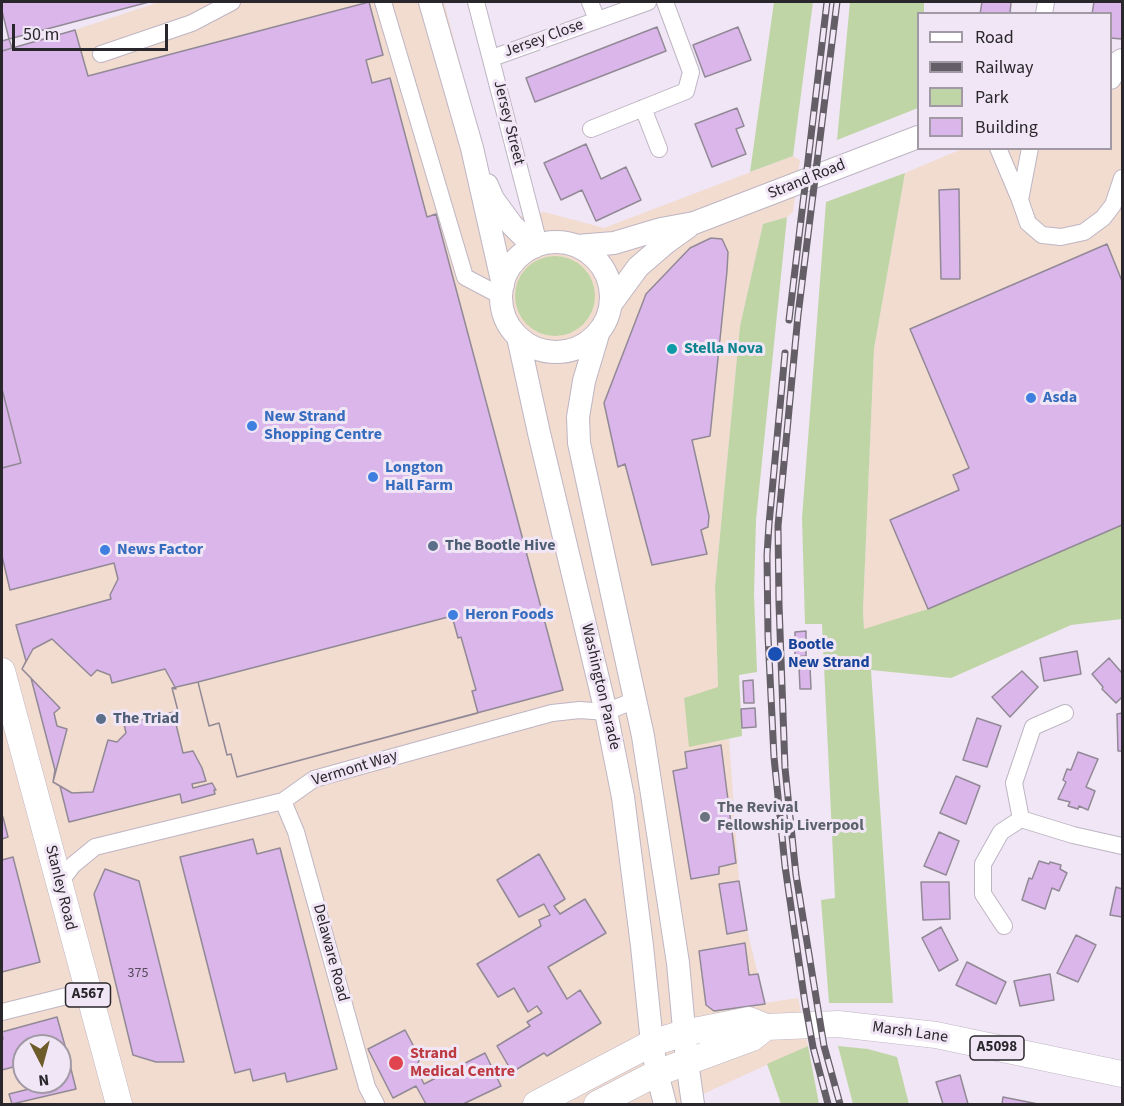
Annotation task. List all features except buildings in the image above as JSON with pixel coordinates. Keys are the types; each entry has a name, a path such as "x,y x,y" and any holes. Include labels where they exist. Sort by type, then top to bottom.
{"main road":[{"name":"Stanley Road","path":"2,671 119,1104"},
{"name":"Marsh Lane","path":"536,1104 652,1043 684,1033 749,1020 766,1027 838,1024 936,1035 1122,1073"},
{"name":"Marsh Lane","path":"597,1104 657,1073 752,1038 766,1027"}],"street":[{"path":"101,54 192,22 232,2"},
{"path":"383,2 465,277 502,290"},
{"path":"429,2 472,148 502,290 502,308 508,325 518,337 533,347 566,352 586,344 598,334 607,320 611,304 611,289 607,274 601,264 591,254 564,242 536,246 518,257 510,268 502,290"},
{"name":"Jersey Street","path":"476,2 492,58 536,246"},
{"name":"Jersey Close","path":"590,2 597,20"},
{"name":"Jersey Close","path":"492,58 648,2"},
{"path":"591,129 686,91 691,72 665,2"},
{"path":"643,108 659,149"},
{"name":"Strand Road","path":"577,246 614,243 661,229 694,223 917,137"},
{"path":"472,148 493,199 512,225 536,246"},
{"path":"999,150 1028,222 1042,235 1061,237 1083,232 1103,218 1113,205 1122,178"},
{"path":"1020,200 1030,150"},
{"name":"Strand Road","path":"611,304 638,267 694,223"},
{"name":"Washington Parade","path":"598,334 584,381 578,417 579,443 635,700 665,873 678,963 693,1104"},
{"name":"Washington Parade","path":"518,337 538,433 606,712 623,797 647,985 652,1043 665,1104"},
{"name":"Vermont Way","path":"58,885 73,865 95,848 283,801 314,778 552,713 580,710 606,712 635,700"},
{"path":"1021,819 1014,783 1033,727 1065,713"},
{"name":"Delaware Road","path":"283,801 296,831 367,1086 376,1104"},
{"path":"1021,819 1072,835 1122,846"},
{"path":"1004,926 982,894 983,864 1001,832 1021,819"},
{"path":"2,1012 87,991"}],"shaded area":[{"path":"159,2 444,2 492,184 511,218 544,212 604,228 793,156 800,160 793,212 787,217 763,224 740,326 715,587 718,688 684,698 690,746 729,739 739,881 747,930 765,1003 798,998 808,1046 681,1104 2,1104 2,51"},
{"path":"1122,80 1122,525 928,609 864,630 874,349 905,173 960,150 1112,150 1112,85"}],"green space":[{"path":"774,2 813,2 793,156 750,172"},
{"path":"850,2 924,2 924,12 917,12 917,108 837,140"},
{"path":"905,173 874,349 864,629 928,609 1122,525 1122,619 1071,625 951,678 871,670 893,1003 829,1003 821,900 835,898 822,624 805,624 802,518 826,202"},
{"path":"787,217 756,520 754,594 757,672 739,675 742,736 689,747 684,698 718,687 715,587 740,326 763,224"},
{"path":"547,256 563,256 584,267 595,288 595,304 584,325 563,336 547,336 533,330 521,318 515,304 515,288 521,274 533,262"},
{"path":"808,1046 819,1104 781,1104 767,1064"},
{"path":"838,1046 868,1049 897,1057 909,1104 853,1104"}],"railway":[{"path":"789,320 827,2"},
{"path":"837,2 798,315 778,526 785,768 796,875 824,1046 840,1104"},
{"path":"785,353 767,555 768,636 774,757 785,866 805,1003 813,1047 828,1104"}],"place":[{"name":"Stella Nova","path":"672,349"},
{"name":"Asda","path":"1031,398"},
{"name":"New Strand Shopping Centre","path":"252,426"},
{"name":"Longton Hall Farm","path":"373,477"},
{"name":"The Bootle Hive","path":"433,546"},
{"name":"News Factor","path":"105,550"},
{"name":"Heron Foods","path":"453,615"},
{"name":"Bootle New Strand","path":"775,654"},
{"name":"The Triad","path":"101,719"},
{"name":"The Revival Fellowship Liverpool","path":"705,817"},
{"name":"Strand Medical Centre","path":"396,1063"}]}
